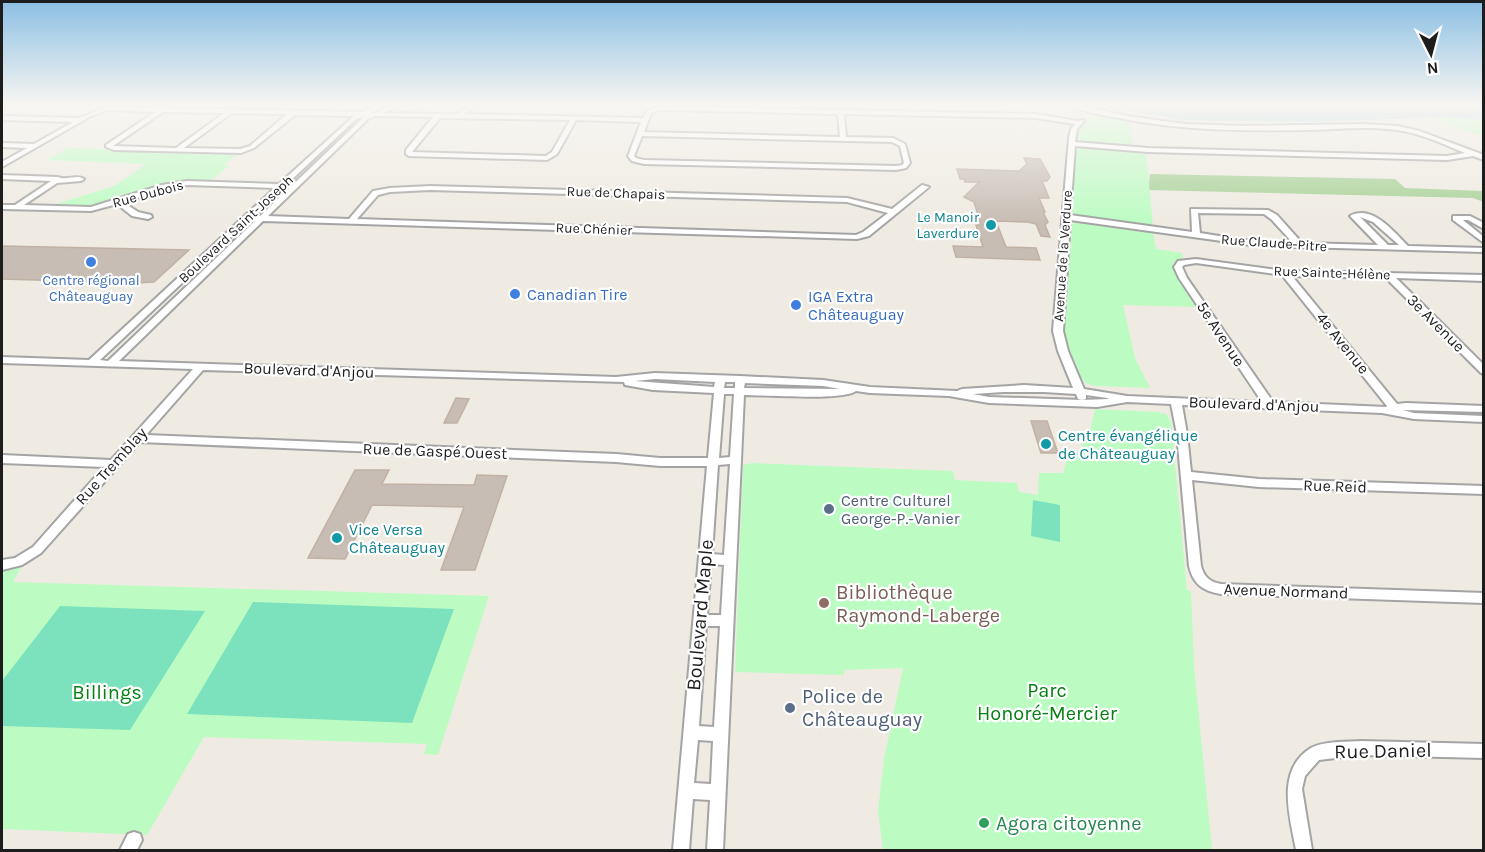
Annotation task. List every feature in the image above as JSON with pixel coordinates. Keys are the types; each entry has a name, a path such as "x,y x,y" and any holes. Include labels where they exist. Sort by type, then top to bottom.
{"street":[{"path":"2,165 40,144"},
{"path":"111,144 108,146 244,151 253,144"},
{"path":"177,150 186,144"},
{"name":"Boulevard Saint-Joseph","path":"91,363 327,144"},
{"name":"Boulevard Saint-Joseph","path":"111,363 339,144"},
{"path":"414,144 408,150 409,154 546,158 555,153 560,144"},
{"path":"636,144 631,158 640,161 893,168 907,165 904,146 901,144"},
{"path":"1072,144 1151,150 1444,158 1472,154"},
{"name":"Avenue de la Verdure","path":"1072,144 1058,335 1084,403"},
{"path":"1446,144 1484,158"},
{"path":"2,145 36,146"},
{"path":"2,177 55,179 57,181 81,179"},
{"path":"17,207 57,181"},
{"name":"Rue Dubois","path":"2,207 85,209 182,184 296,186"},
{"name":"Rue Chénier","path":"247,218 857,237 866,234 925,187"},
{"name":"Rue de Chapais","path":"350,222 371,197 379,192 430,188 848,200 894,212"},
{"path":"119,202 135,214 148,217"},
{"path":"1196,236 1194,211 1257,211 1272,216 1300,245"},
{"path":"1386,248 1354,216 1359,214 1370,217 1406,248"},
{"name":"Rue Claude-Pitre","path":"1066,217 1257,244 1484,250"},
{"path":"1484,227 1467,217 1456,218 1484,241"},
{"path":"219,244 235,244"},
{"name":"Rue Sainte-Hélène","path":"1181,263 1196,261 1285,273 1484,278"},
{"name":"5e Avenue","path":"1181,263 1178,267 1182,276 1269,404"},
{"name":"4e Avenue","path":"1285,273 1397,410"},
{"name":"3e Avenue","path":"1388,275 1484,371"},
{"path":"151,307 169,308"},
{"name":"Boulevard d'Anjou","path":"2,360 616,380 652,387 720,384 823,394 870,390 950,393 989,400 1097,404 1126,399"},
{"name":"Rue Tremblay","path":"2,565 18,562 37,550 201,366"},
{"name":"Boulevard Maple","path":"681,850 720,384"},
{"name":"Boulevard Maple","path":"715,850 734,460 740,385"},
{"name":"Boulevard d'Anjou","path":"950,393 988,388 1079,392 1126,399 1382,410 1484,409"},
{"name":"Avenue Normand","path":"1176,401 1197,573 1201,581 1208,586 1221,589 1484,598"},
{"name":"Boulevard d'Anjou","path":"1397,410 1484,418"},
{"name":"Rue de Gaspé Ouest","path":"136,438 608,458 656,463 734,460"},
{"path":"2,459 114,464"},
{"name":"Rue Reid","path":"1186,474 1241,482 1484,490"},
{"path":"709,509 732,510"},
{"path":"705,559 729,560"},
{"path":"700,620 727,621"},
{"path":"691,733 721,734"},
{"name":"Rue Daniel","path":"1304,850 1294,789 1298,772 1315,754 1361,748 1484,751"},
{"path":"686,791 718,792"}],"green space":[{"path":"1093,144 1133,144 1133,147"},
{"path":"1082,147 1146,151 1153,227 1081,217 1072,212 1075,149"},
{"path":"67,148 239,153 224,165 230,165 210,181 174,183 93,206 50,206 114,186 146,164 47,160"},
{"path":"1150,174 1395,179 1405,188 1483,191 1484,202 1473,198 1148,190"},
{"path":"1071,224 1153,233 1156,249 1182,253 1183,258 1173,263 1173,269 1200,307 1123,305 1135,358 1150,388 1094,386 1086,383 1079,376 1066,343 1064,328"},
{"name":"Parc Honoré-Mercier","path":"1095,409 1158,412 1166,414 1171,421 1187,590 1191,591 1194,666 1212,850 883,850 878,810 884,759 903,668 844,670 844,675 735,672 743,465 752,463 953,471 955,480 1017,483 1019,492 1038,495 1039,473 1063,473 1069,453 1080,453 1086,431 1090,432"},
{"path":"1033,500 1060,505 1060,542 1031,536"},
{"name":"Billings","path":"22,566 13,582 489,596 438,755 424,754 427,744 204,737 147,835 2,829 2,571"},
{"path":"253,602 454,609 412,723 187,714"},
{"path":"60,606 205,611 130,730 2,726 2,681"}],"building":[{"path":"1024,158 1040,159 1050,177 1047,181 1042,181 1049,198 1039,198 1048,222 1045,225 1050,237 1041,236 1036,224 996,221 1006,247 1036,248 1040,260 956,257 953,246 983,247 976,225 981,225 974,202 964,197 979,182 965,182 964,179 960,179 957,169 1019,171 1027,164"},
{"name":"Centre régional Châteauguay","path":"2,246 189,250 154,282 135,283 2,279"},
{"path":"456,398 469,399 457,423 444,423"},
{"name":"Centre évangélique de Châteauguay","path":"1031,421 1047,421 1058,453 1041,453"},
{"name":"Vice Versa Châteauguay","path":"355,470 389,470 382,484 474,485 477,475 507,476 475,570 441,570 464,507 372,505 345,559 308,558"}],"place":[{"name":"Le Manoir Laverdure","path":"991,225"},
{"name":"Centre régional Châteauguay","path":"91,262"},
{"name":"Canadian Tire","path":"515,294"},
{"name":"IGA Extra Châteauguay","path":"796,305"},
{"name":"Centre évangélique de Châteauguay","path":"1046,444"},
{"name":"Centre Culturel George-P.-Vanier","path":"829,509"},
{"name":"Vice Versa Châteauguay","path":"337,538"},
{"name":"Bibliothèque Raymond-Laberge","path":"824,603"},
{"name":"Police de Châteauguay","path":"790,708"},
{"name":"Agora citoyenne","path":"984,823"}]}
